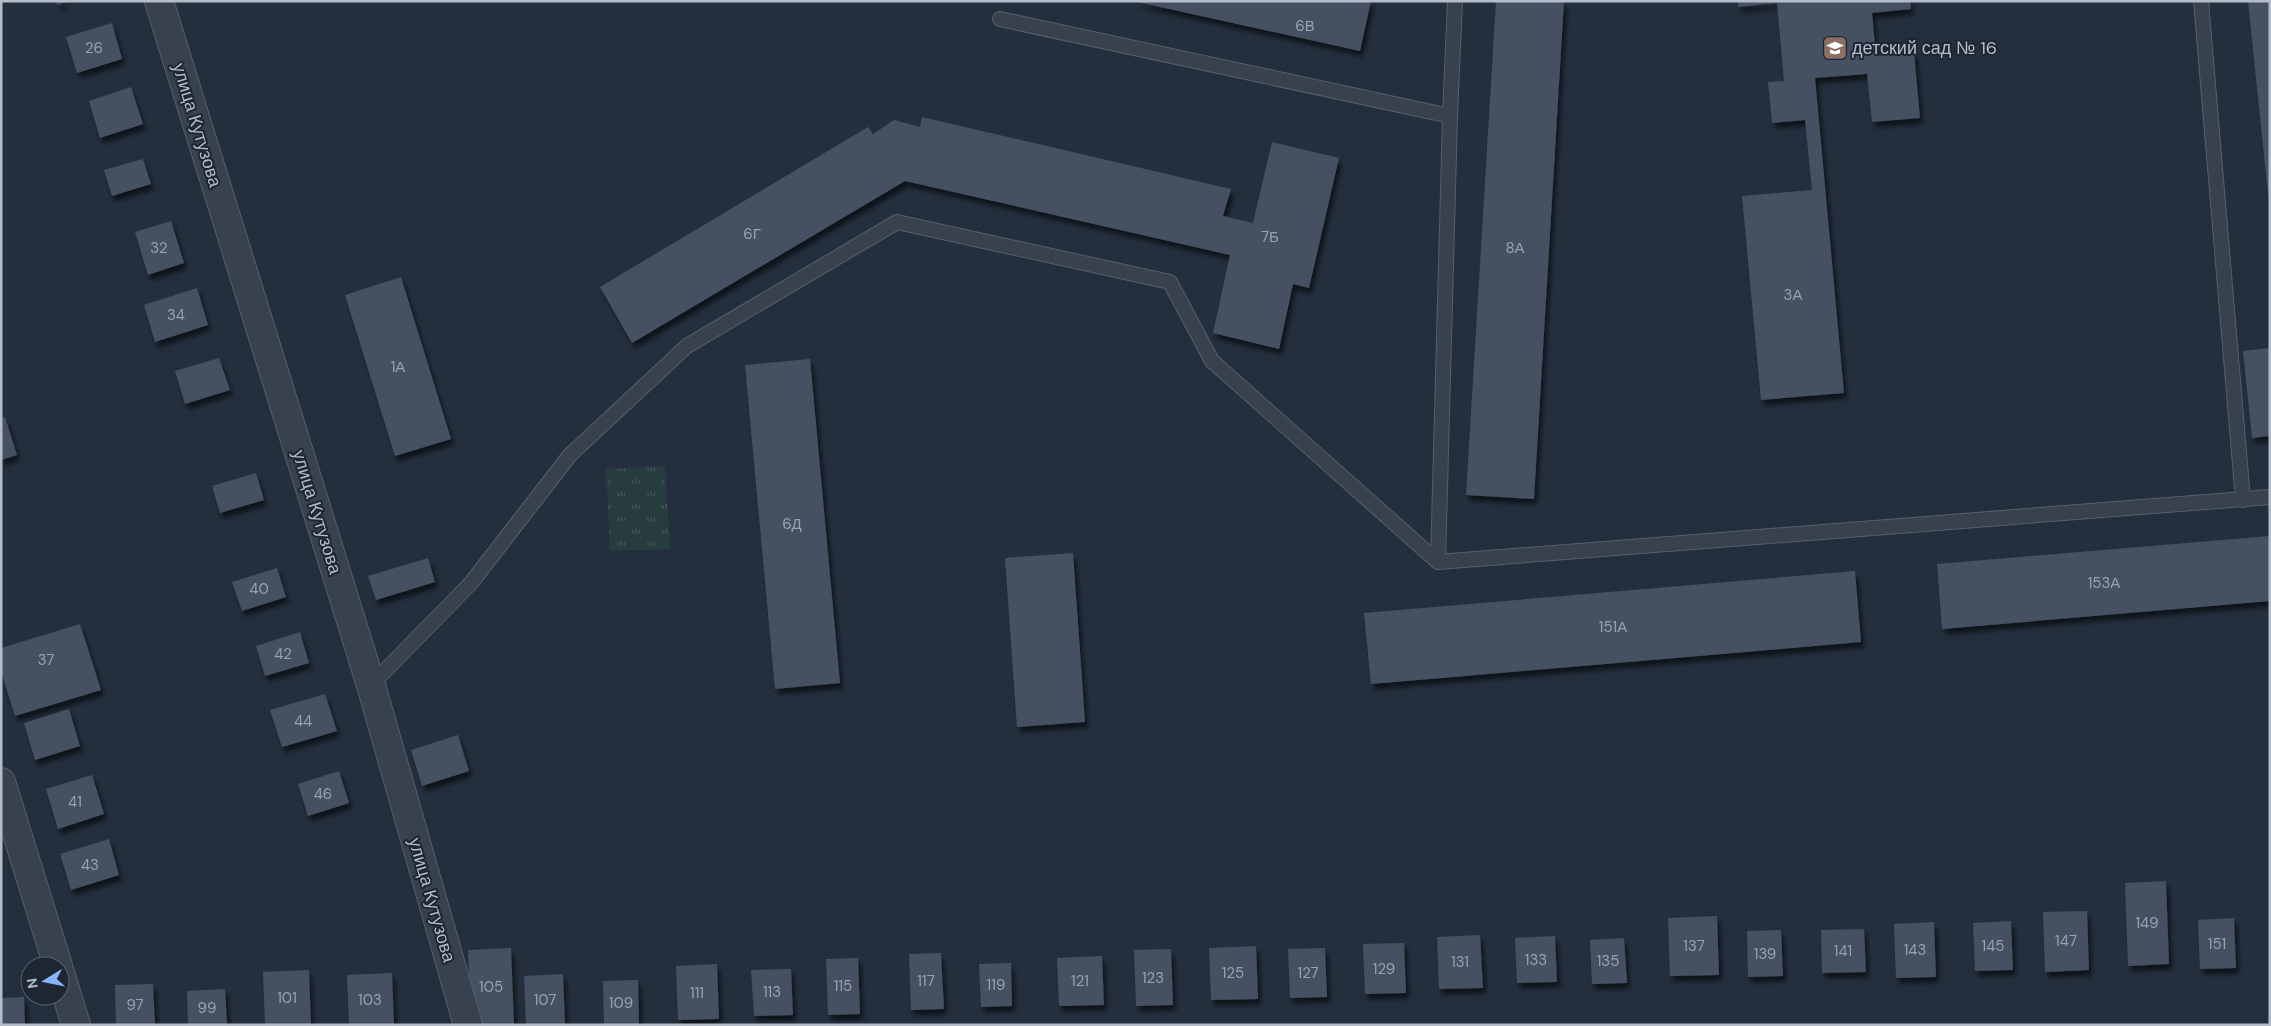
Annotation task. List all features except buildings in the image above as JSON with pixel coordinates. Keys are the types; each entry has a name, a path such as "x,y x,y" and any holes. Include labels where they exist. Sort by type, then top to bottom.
{"street":[{"name":"улица Кутузова","path":"158,1 371,685 468,1025"},
{"path":"1,782 55,956"},
{"path":"70,1006 76,1025"}],"lane":[{"path":"1438,562 1450,116 1455,1"},
{"path":"2201,1 2243,500"},
{"path":"1000,19 1450,116"},
{"path":"371,685 472,583 570,455 687,346 897,222 1170,282 1212,361 1438,562 2270,497"}],"green space":[{"path":"665,466 670,549 610,551 606,469"}],"place":[{"name":"детский сад № 16","path":"1835,48"}]}
